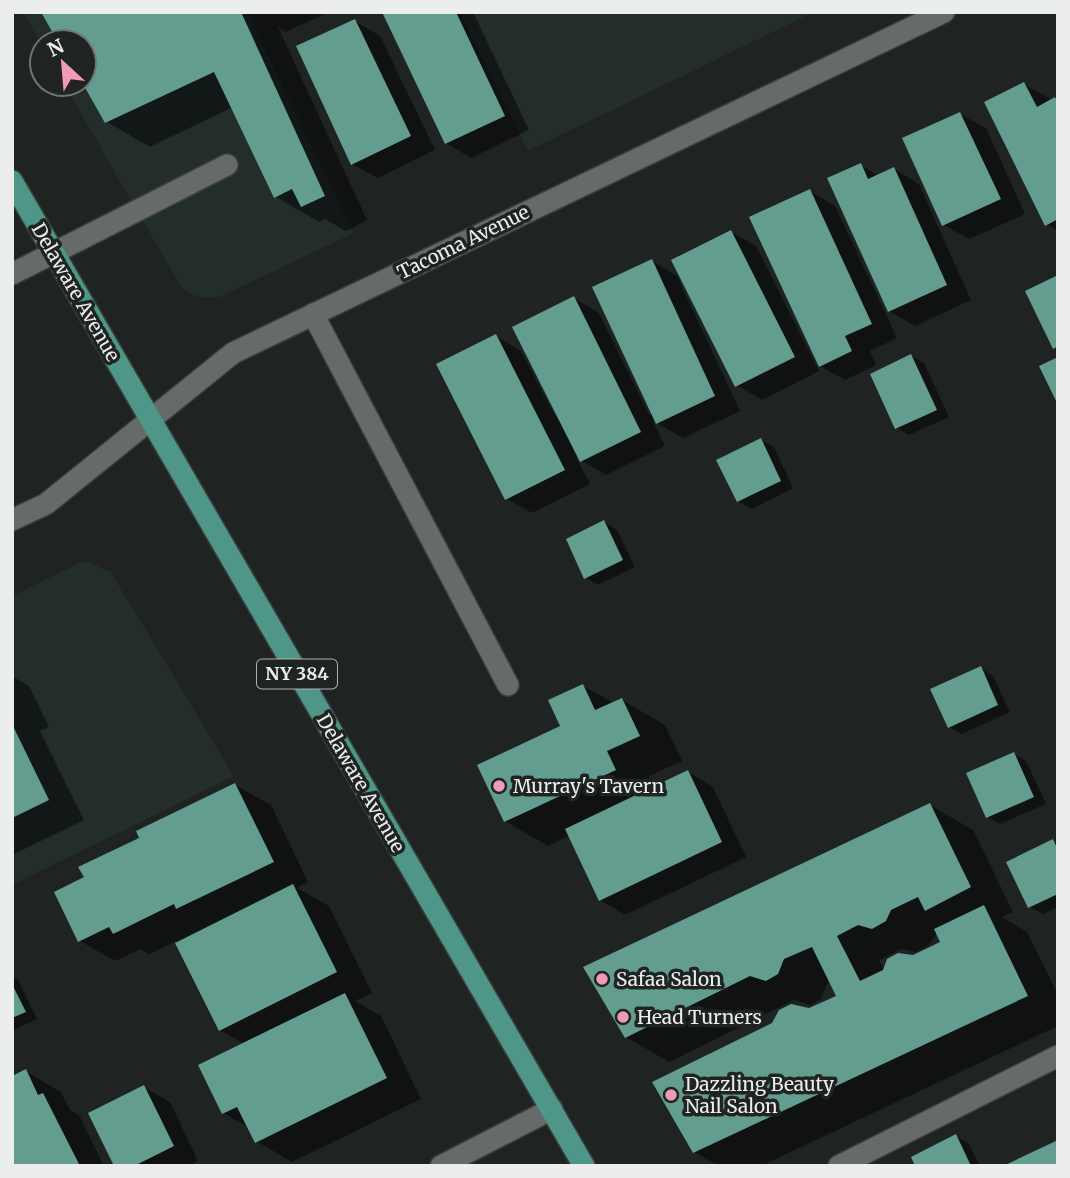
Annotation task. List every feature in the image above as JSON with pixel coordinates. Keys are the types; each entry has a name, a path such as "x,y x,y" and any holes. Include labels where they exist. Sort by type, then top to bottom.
{"main road":[{"name":"Delaware Avenue","path":"12,181 584,1166"}],"street":[{"name":"Tacoma Avenue","path":"12,520 46,504 233,353 944,12"},
{"path":"12,274 226,165"},
{"path":"313,314 508,685"},
{"path":"839,1166 1058,1056"},
{"path":"441,1166 552,1110"}],"shaded area":[{"path":"23,12 247,12 353,233 220,297 205,298 191,294 180,285 72,98 98,98 98,28 32,28"},
{"path":"460,12 814,12 528,151"},
{"path":"84,561 110,571 234,776 12,885 12,596"}],"building":[{"path":"41,12 241,12 325,196 301,207 292,189 274,198 214,72 105,123 91,98 98,98 98,28 50,28"},
{"path":"382,12 456,12 505,116 445,144"},
{"path":"355,19 411,136 351,165 296,46"},
{"path":"1024,82 1037,107 1055,97 1058,103 1058,219 1045,226 984,102"},
{"path":"960,112 1001,199 942,226 902,138"},
{"path":"861,163 868,179 894,167 947,285 888,312 827,178"},
{"path":"810,189 872,324 845,336 852,351 819,367 749,217"},
{"path":"731,230 795,357 735,387 671,260"},
{"path":"652,259 715,396 656,424 592,287"},
{"path":"1058,275 1058,346 1053,349 1025,291"},
{"path":"574,296 641,432 580,462 512,327"},
{"path":"496,334 565,470 505,500 436,364"},
{"path":"911,354 937,410 895,429 870,374"},
{"path":"1058,357 1058,405 1039,366"},
{"path":"761,438 781,481 737,502 716,460"},
{"path":"604,520 623,560 584,579 566,539"},
{"path":"981,666 998,705 948,728 930,689"},
{"path":"583,684 595,710 622,698 640,736 607,751 616,770 504,822 477,765 560,726 548,700"},
{"path":"12,724 49,800 12,818"},
{"path":"1014,752 1034,797 986,818 966,773"},
{"path":"688,770 722,842 599,901 565,829"},
{"path":"235,783 274,862 176,909 174,904 113,934 109,927 78,942 54,892 84,877 78,867 139,838 136,831"},
{"path":"930,803 971,887 925,911 918,897 891,910 886,921 872,929 858,925 837,936 860,981 883,970 887,959 898,953 913,955 940,942 934,929 984,905 1028,996 693,1153 652,1082 772,1023 779,1010 791,1004 809,1008 836,996 812,947 784,959 778,974 766,981 750,976 625,1038 583,967"},
{"path":"1053,839 1058,850 1058,894 1028,908 1006,862"},
{"path":"293,884 337,972 219,1031 175,943"},
{"path":"12,984 26,1012 12,1018"},
{"path":"345,993 387,1078 255,1143 237,1107 222,1114 198,1065"},
{"path":"26,1069 38,1095 43,1093 80,1166 12,1166 12,1076"},
{"path":"144,1085 174,1146 134,1166 114,1166 88,1113"},
{"path":"956,1134 971,1166 915,1166 911,1157"},
{"path":"1058,1140 1058,1166 1003,1166"}],"place":[{"name":"Murray's Tavern","path":"499,786"},
{"name":"Safaa Salon","path":"602,979"},
{"name":"Head Turners","path":"623,1017"},
{"name":"Dazzling Beauty Nail Salon","path":"671,1095"}]}
